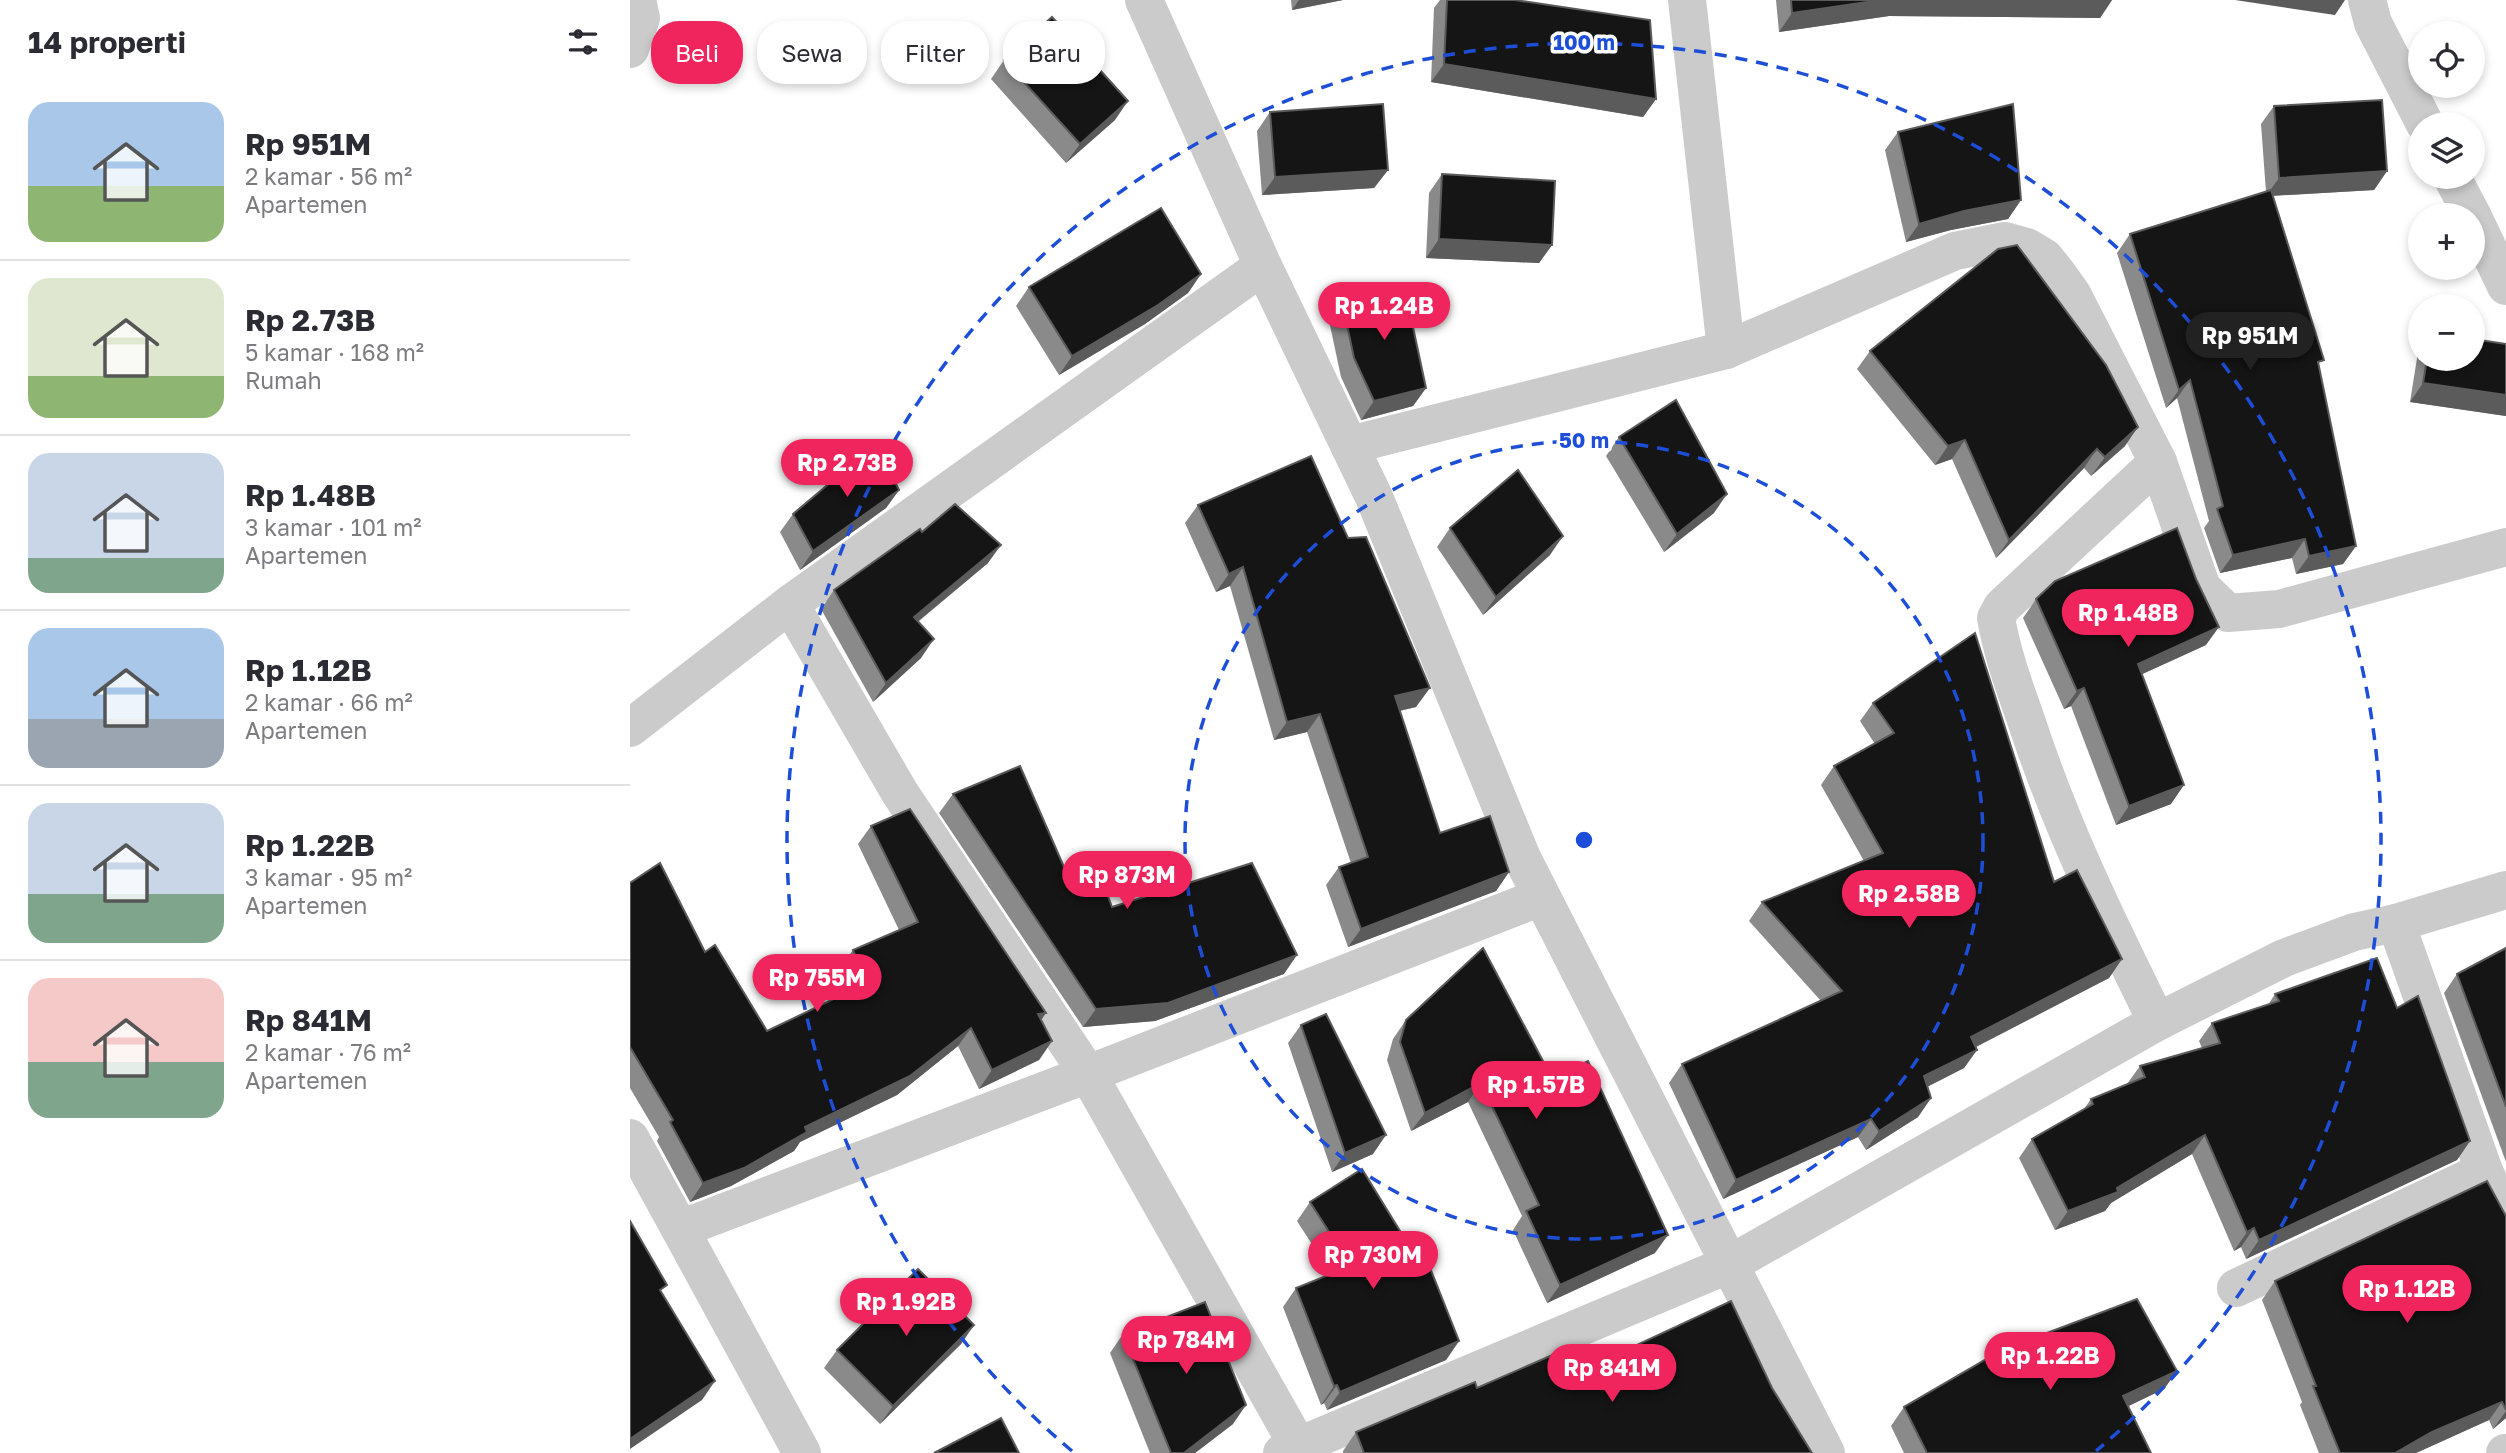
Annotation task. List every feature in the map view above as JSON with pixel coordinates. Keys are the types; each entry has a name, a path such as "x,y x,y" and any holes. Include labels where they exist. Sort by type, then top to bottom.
{"street":[{"path":"630,49 641,18 637,0"},
{"path":"1144,0 1263,266 1350,446 1541,897 1826,1453"},
{"path":"1687,0 1726,350"},
{"path":"2367,0 2373,23 2419,112"},
{"path":"1350,446 1726,350 1955,251 2006,240 2027,247 2045,258 2072,294 2158,462 2202,589 2228,613 2279,609 2506,547"},
{"path":"2485,243 2506,286"},
{"path":"630,727 790,604 1263,266"},
{"path":"2157,1022 2084,875 2051,795 2002,652 1996,618 2002,607 2158,462"},
{"path":"790,604 900,793 1088,1074 1294,1450 1730,1264 2157,1022 2284,958 2354,932 2396,923 2506,890"},
{"path":"680,1229 1088,1074 1541,897"},
{"path":"2396,923 2484,1171 2506,1218"},
{"path":"630,1138 802,1453"},
{"path":"2236,1288 2484,1171"}],"building":[{"path":"1447,0 1515,0 1650,20 1656,99 1444,64"},
{"path":"1791,0 1881,0 1792,13"},
{"path":"1105,76 1128,101 1080,144 1026,84 1105,84"},
{"path":"2382,100 2387,171 2279,178 2274,106"},
{"path":"1383,104 1388,170 1275,177 1270,112"},
{"path":"2013,104 2021,200 1964,211 1919,224 1898,132"},
{"path":"1442,174 1555,181 1552,245 1439,239"},
{"path":"2271,190 2324,360 2318,362 2356,546 2309,556 2305,539 2233,555 2217,509 2223,506 2190,380 2179,390 2130,234"},
{"path":"1161,208 1201,274 1158,305 1072,356 1029,287"},
{"path":"2017,245 2106,365 2138,427 2105,457 2097,449 2009,540 1965,440 1948,446 1870,351 1998,249"},
{"path":"1404,285 1426,388 1374,401 1354,358 1341,297"},
{"path":"2485,341 2506,344 2506,395 2423,383 2425,371 2485,371"},
{"path":"1676,400 1727,494 1677,534 1619,437"},
{"path":"876,444 899,490 813,551 793,514"},
{"path":"1311,456 1348,538 1366,537 1430,688 1395,696 1440,833 1490,816 1509,872 1361,929 1339,867 1368,857 1320,714 1287,722 1243,567 1229,574 1198,505"},
{"path":"1518,470 1563,536 1496,597 1450,528"},
{"path":"955,504 1001,545 914,617 934,639 886,683 834,590 920,529 922,532"},
{"path":"2177,528 2196,579 2219,627 2138,664 2184,785 2129,806 2084,688 2077,691 2036,599 2055,581"},
{"path":"1975,633 2054,882 2077,870 2122,959 1971,1037 1977,1050 1924,1076 1931,1098 1879,1131 1871,1119 1736,1180 1682,1064 1842,991 1762,902 1883,853 1834,766 1894,733 1873,703"},
{"path":"1020,766 1067,874 1096,864 1112,907 1252,863 1297,955 1168,1003 1096,1009 953,794"},
{"path":"910,809 1046,1013 1038,1014 1052,1041 992,1070 971,1028 910,1076 805,1127 807,1132 744,1168 703,1183 670,1122 673,1120 630,1047 630,883 660,863 705,952 715,945 767,1031 867,983 853,950 918,922 871,826"},
{"path":"1483,948 1552,1078 1588,1061 1668,1235 1560,1285 1526,1211 1539,1205 1481,1083 1425,1113 1400,1042 1406,1020"},
{"path":"2506,948 2506,1107 2457,974"},
{"path":"2377,958 2397,1008 2418,996 2470,1141 2259,1240 2254,1228 2247,1232 2205,1135 2117,1188 2118,1192 2068,1211 2032,1139 2093,1104 2091,1099 2145,1077 2140,1066 2220,1043 2212,1023 2279,1001 2275,994"},
{"path":"1326,1014 1386,1135 1345,1153 1301,1025"},
{"path":"1362,1169 1408,1244 1419,1240 1459,1341 1340,1392 1337,1385 1334,1386 1296,1288 1351,1266 1310,1202"},
{"path":"2487,1181 2506,1216 2506,1410 2502,1402 2432,1432 2395,1453 2340,1453 2275,1281"},
{"path":"630,1221 667,1285 660,1290 715,1381 630,1439"},
{"path":"918,1269 974,1325 893,1406 837,1350"},
{"path":"2137,1299 2177,1371 2123,1396 2151,1453 1927,1453 1904,1407 2002,1350"},
{"path":"1731,1301 1772,1388 1812,1453 1364,1453 1356,1432 1475,1382 1477,1388 1566,1349 1577,1373"},
{"path":"1205,1302 1246,1405 1184,1453 1171,1453 1123,1334"},
{"path":"1001,1418 1019,1453 934,1453"}]}
